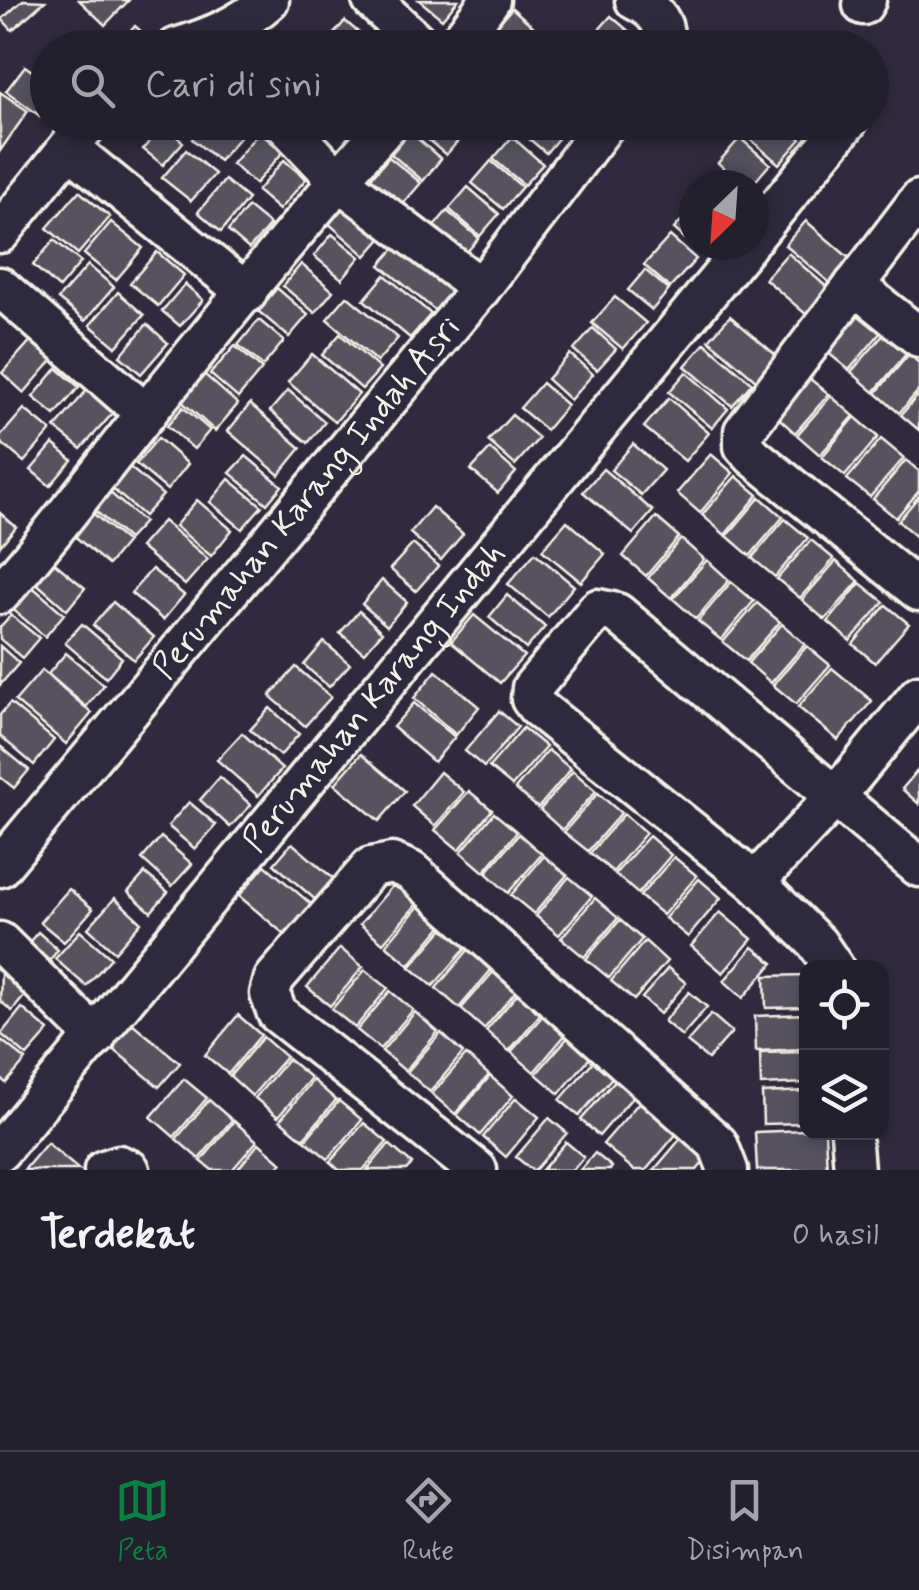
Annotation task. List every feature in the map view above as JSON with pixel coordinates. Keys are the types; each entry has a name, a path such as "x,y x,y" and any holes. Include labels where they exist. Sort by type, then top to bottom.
{"street":[{"path":"229,30 246,21 269,0"},
{"path":"372,0 404,30"},
{"path":"468,30 490,0"},
{"path":"635,0 655,12 660,30"},
{"path":"0,233 75,140"},
{"path":"84,140 247,293"},
{"path":"300,140 338,180 481,288"},
{"path":"0,594 374,140"},
{"name":"Perumahan Karang Indah Asri","path":"0,867 481,288 592,140"},
{"path":"769,218 832,140"},
{"path":"919,200 744,431 744,446 752,456 919,591"},
{"name":"Perumahan Karang Indah","path":"0,1152 735,260"},
{"path":"854,284 919,337"},
{"path":"0,288 146,414"},
{"path":"829,960 817,943 755,882 537,707 531,698 532,688 598,609 617,612 919,867"},
{"path":"755,882 836,796 919,696"},
{"path":"477,1170 278,1014 270,994 274,979 371,867 392,863 411,871 718,1144 728,1170"},
{"path":"3,951 96,1037"},
{"path":"852,1140 854,1170"},
{"path":"104,1170 119,1165 130,1170"}],"building":[{"path":"23,0 45,1 12,30 2,19"},
{"path":"79,0 129,0 105,25"},
{"path":"419,0 458,0 442,19"},
{"path":"512,8 537,30 493,30"},
{"path":"611,16 627,30 599,30"},
{"path":"345,21 356,30 337,30"},
{"path":"25,66 30,70 30,109 6,91"},
{"path":"0,92 28,111 0,151"},
{"path":"151,140 183,142 163,165 143,149"},
{"path":"193,140 237,140 219,161"},
{"path":"252,140 269,140 283,152 255,184 232,164"},
{"path":"403,140 419,140 441,159 423,181 391,154"},
{"path":"428,140 459,140 446,155"},
{"path":"509,140 515,140 543,164 524,185 493,159"},
{"path":"531,140 557,140 546,153"},
{"path":"738,140 770,164 765,170 726,170 718,163"},
{"path":"751,140 800,140 779,164"},
{"path":"186,150 215,174 191,201 162,178"},
{"path":"389,157 421,183 402,205 370,179"},
{"path":"284,160 306,179 279,210 257,191"},
{"path":"491,161 522,187 503,209 472,183"},
{"path":"225,180 248,199 221,232 198,212"},
{"path":"468,187 499,214 480,236 449,209"},
{"path":"79,191 110,217 78,254 47,228"},
{"path":"348,200 386,233 366,256 328,223"},
{"path":"248,207 270,225 249,249 228,231"},
{"path":"447,211 479,238 460,260 428,233"},
{"path":"806,221 856,264 836,288 785,245"},
{"path":"111,222 143,248 116,280 84,254"},
{"path":"332,234 360,257 342,279 314,256"},
{"path":"670,236 679,244 679,260 695,260 670,288 644,265"},
{"path":"54,240 81,262 59,288 33,265"},
{"path":"400,242 457,289 437,312 380,265"},
{"path":"157,252 184,275 158,306 130,283"},
{"path":"788,253 830,290 808,316 765,279"},
{"path":"301,264 333,291 315,313 283,286"},
{"path":"88,265 114,287 85,321 58,299"},
{"path":"645,270 669,290 652,310 628,290"},
{"path":"385,275 431,314 410,338 364,300"},
{"path":"185,284 203,300 180,326 162,311"},
{"path":"277,288 308,315 289,337 258,311"},
{"path":"118,292 144,315 116,347 90,325"},
{"path":"347,296 398,338 377,362 327,319"},
{"path":"615,297 646,323 623,349 592,323"},
{"path":"859,311 882,331 849,370 826,351"},
{"path":"730,316 778,357 757,381 709,340"},
{"path":"259,320 284,341 263,366 238,345"},
{"path":"147,324 168,343 141,374 120,356"},
{"path":"593,328 616,349 597,370 574,350"},
{"path":"885,333 907,353 874,392 851,372"},
{"path":"340,334 380,369 362,389 322,355"},
{"path":"33,338 56,356 24,393 2,373"},
{"path":"705,343 752,383 732,406 685,366"},
{"path":"235,346 262,369 238,398 210,374"},
{"path":"312,354 359,394 335,422 288,382"},
{"path":"570,354 593,374 570,400 547,379"},
{"path":"909,354 919,363 919,390 899,413 876,393"},
{"path":"57,368 79,387 55,415 33,397"},
{"path":"686,372 728,409 712,428 669,392"},
{"path":"204,374 238,404 215,431 181,401"},
{"path":"805,375 829,394 795,433 773,413"},
{"path":"542,383 567,405 546,430 520,408"},
{"path":"87,390 113,413 81,449 55,428"},
{"path":"288,390 325,422 308,443 270,411"},
{"path":"919,394 919,430 901,415"},
{"path":"831,396 854,416 820,455 797,435"},
{"path":"669,398 709,433 685,461 644,427"},
{"path":"250,404 301,448 279,475 228,431"},
{"path":"183,407 210,430 194,449 167,426"},
{"path":"24,409 51,431 24,462 0,442 0,437"},
{"path":"512,415 539,438 515,465 488,441"},
{"path":"855,417 878,437 845,476 822,457"},
{"path":"158,438 188,464 167,490 136,464"},
{"path":"881,439 904,458 870,497 847,479"},
{"path":"53,444 72,460 50,486 31,470"},
{"path":"633,444 663,470 641,495 611,470"},
{"path":"490,449 516,472 498,493 471,470"},
{"path":"711,454 733,473 700,513 677,493"},
{"path":"246,456 282,486 267,504 230,473"},
{"path":"906,460 919,471 919,491 896,518 873,499"},
{"path":"126,464 163,495 144,516 108,485"},
{"path":"603,469 653,511 633,534 583,492"},
{"path":"736,476 758,495 725,535 702,515"},
{"path":"229,479 262,506 242,529 210,502"},
{"path":"108,491 144,522 128,539 93,509"},
{"path":"919,496 919,539 898,521"},
{"path":"760,497 783,517 750,556 727,536"},
{"path":"197,500 232,530 211,556 175,526"},
{"path":"432,507 463,534 441,560 410,533"},
{"path":"89,510 127,542 108,565 70,532"},
{"path":"0,513 16,527 0,546"},
{"path":"656,517 679,537 646,576 623,556"},
{"path":"785,519 808,538 775,577 752,558"},
{"path":"163,521 208,559 185,585 140,547"},
{"path":"567,521 605,554 581,582 542,550"},
{"path":"681,539 704,559 671,598 648,578"},
{"path":"811,540 834,559 800,598 777,579"},
{"path":"413,544 438,566 416,591 390,569"},
{"path":"535,553 574,586 548,617 508,584"},
{"path":"51,560 85,588 67,610 34,581"},
{"path":"707,560 729,580 696,619 673,599"},
{"path":"836,561 859,581 825,620 802,600"},
{"path":"152,569 184,595 163,620 131,593"},
{"path":"382,580 407,602 387,626 362,604"},
{"path":"731,582 754,601 721,640 698,621"},
{"path":"860,583 884,602 850,641 828,622"},
{"path":"29,584 64,614 45,637 9,606"},
{"path":"507,595 545,627 526,649 489,617"},
{"path":"113,602 154,637 134,660 93,625"},
{"path":"757,603 780,622 746,661 723,642"},
{"path":"886,605 909,624 875,663 853,644"},
{"path":"359,611 382,632 364,653 340,633"},
{"path":"11,615 39,638 22,658 0,639 0,627"},
{"path":"474,615 524,656 500,683 451,642"},
{"path":"82,624 122,658 106,678 65,643"},
{"path":"782,624 805,644 771,683 748,663"},
{"path":"324,642 350,664 329,687 304,665"},
{"path":"0,646 19,663 0,685"},
{"path":"807,646 830,665 796,704 773,685"},
{"path":"66,653 104,685 86,707 48,674"},
{"path":"296,667 331,697 305,726 270,696"},
{"path":"832,668 872,701 838,740 798,707"},
{"path":"42,670 92,713 66,744 15,701"},
{"path":"436,671 479,707 456,735 414,698"},
{"path":"10,703 54,740 34,765 0,736 0,715"},
{"path":"414,703 455,737 434,762 393,727"},
{"path":"270,708 299,734 280,756 250,730"},
{"path":"499,711 518,727 484,767 465,751"},
{"path":"523,728 546,747 512,786 489,767"},
{"path":"242,733 282,769 258,796 217,760"},
{"path":"0,746 29,770 14,788 0,777"},
{"path":"548,750 571,769 538,808 515,789"},
{"path":"361,754 405,791 379,821 335,784"},
{"path":"919,769 919,804 902,789"},
{"path":"573,771 596,791 562,830 540,810"},
{"path":"440,772 464,792 435,826 412,806"},
{"path":"220,777 251,805 230,827 200,800"},
{"path":"469,791 492,810 459,850 435,830"},
{"path":"598,793 621,813 588,851 564,832"},
{"path":"189,802 216,825 195,849 168,826"},
{"path":"494,813 517,832 484,872 461,852"},
{"path":"624,814 646,833 613,872 590,853"},
{"path":"519,834 542,854 508,893 486,873"},
{"path":"649,836 671,855 638,894 615,874"},
{"path":"161,837 192,864 172,886 142,859"},
{"path":"292,843 336,881 318,902 274,864"},
{"path":"544,856 567,875 534,914 511,895"},
{"path":"674,857 697,876 663,915 640,896"},
{"path":"265,865 317,909 290,939 239,896"},
{"path":"145,873 168,892 151,912 128,892"},
{"path":"569,877 592,896 559,935 536,916"},
{"path":"699,879 721,898 688,937 665,918"},
{"path":"394,884 417,904 383,943 360,924"},
{"path":"69,889 93,909 64,942 40,922"},
{"path":"115,898 141,922 115,952 88,928"},
{"path":"595,898 618,918 584,957 561,938"},
{"path":"419,906 442,926 409,965 386,945"},
{"path":"720,912 752,939 723,973 691,946"},
{"path":"620,920 642,939 609,978 586,959"},
{"path":"444,928 467,947 433,986 410,967"},
{"path":"80,931 111,958 86,986 55,959"},
{"path":"38,932 58,950 46,965 25,947"},
{"path":"645,941 667,961 634,1000 611,981"},
{"path":"753,947 773,963 743,998 724,981"},
{"path":"340,948 363,967 330,1006 307,987"},
{"path":"469,949 492,969 459,1008 436,988"},
{"path":"668,968 686,983 660,1014 642,998"},
{"path":"365,970 388,988 355,1028 332,1009"},
{"path":"495,970 517,990 484,1029 461,1009"},
{"path":"1,972 27,993 12,1011 0,1001"},
{"path":"799,975 799,1007 766,1008 765,976"},
{"path":"390,991 413,1010 380,1049 357,1030"},
{"path":"519,992 542,1012 509,1051 486,1031"},
{"path":"689,992 707,1007 682,1036 664,1021"},
{"path":"22,1008 49,1031 27,1056 1,1034"},
{"path":"415,1012 438,1032 405,1071 382,1051"},
{"path":"545,1013 567,1033 534,1072 511,1052"},
{"path":"711,1014 732,1032 708,1059 687,1042"},
{"path":"799,1014 799,1049 756,1051 755,1016"},
{"path":"238,1015 261,1035 228,1074 205,1055"},
{"path":"132,1023 180,1063 159,1087 111,1047"},
{"path":"441,1033 463,1053 430,1092 407,1072"},
{"path":"570,1035 593,1054 559,1094 536,1074"},
{"path":"263,1037 286,1057 252,1096 230,1076"},
{"path":"0,1039 26,1060 6,1083 0,1078"},
{"path":"799,1052 799,1083 761,1085 760,1053"},
{"path":"466,1055 489,1075 455,1114 432,1094"},
{"path":"596,1058 615,1074 579,1116 560,1100"},
{"path":"288,1059 311,1078 278,1117 255,1098"},
{"path":"490,1076 513,1096 480,1135 457,1115"},
{"path":"617,1078 635,1094 599,1136 581,1120"},
{"path":"184,1079 207,1098 174,1137 151,1117"},
{"path":"313,1080 336,1100 303,1139 280,1120"},
{"path":"799,1091 799,1123 763,1124 762,1093"},
{"path":"516,1098 539,1117 506,1157 483,1137"},
{"path":"642,1099 679,1131 646,1170 634,1170 603,1144"},
{"path":"209,1100 232,1120 199,1159 176,1139"},
{"path":"339,1101 362,1120 328,1159 305,1140"},
{"path":"549,1118 567,1133 532,1170 516,1157"},
{"path":"234,1121 257,1141 232,1170 212,1170 201,1161"},
{"path":"364,1123 387,1142 363,1170 339,1170 330,1162"},
{"path":"799,1130 799,1140 825,1140 827,1170 757,1170 755,1132"},
{"path":"683,1136 708,1157 697,1170 654,1170"},
{"path":"566,1142 584,1157 573,1170 542,1170"},
{"path":"47,1143 79,1170 24,1170"},
{"path":"259,1143 282,1163 276,1170 237,1170"},
{"path":"389,1144 412,1164 406,1170 367,1170"},
{"path":"595,1153 612,1167 610,1170 580,1170"}]}
